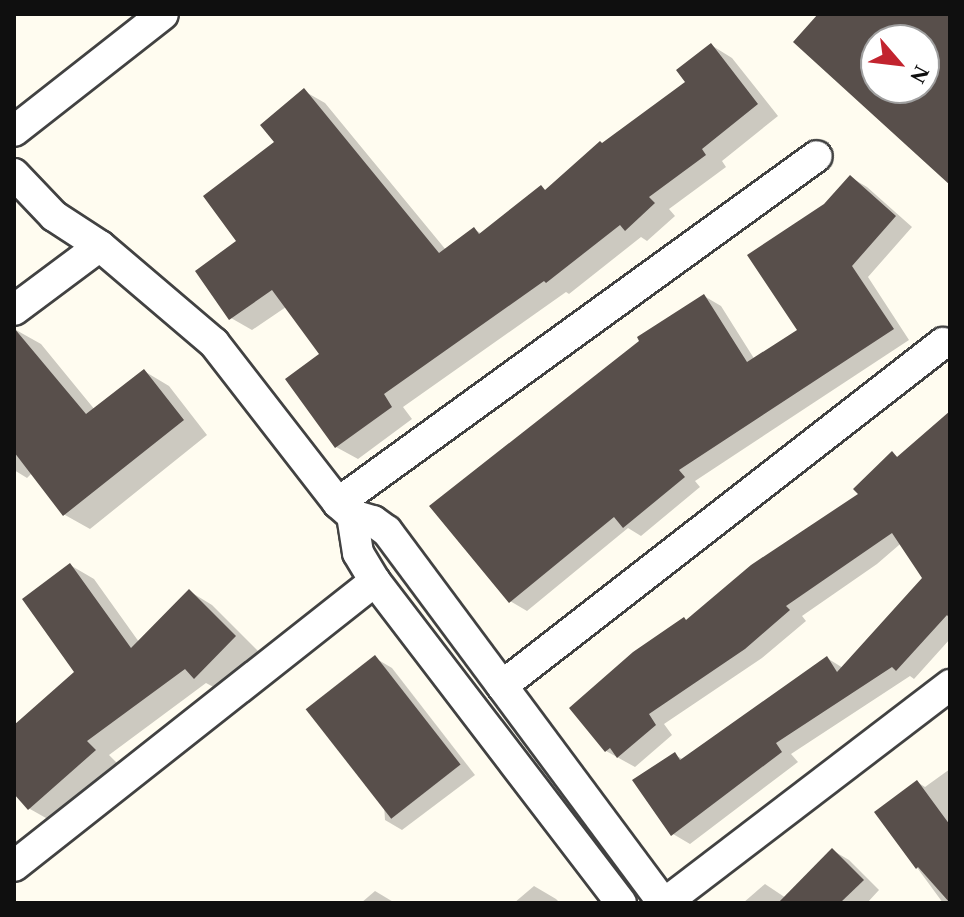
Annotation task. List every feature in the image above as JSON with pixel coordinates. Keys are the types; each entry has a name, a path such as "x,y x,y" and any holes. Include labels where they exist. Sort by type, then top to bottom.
{"street":[{"path":"14,131 163,14"},
{"path":"345,509 817,156"},
{"path":"14,174 54,216 100,246 214,343 345,509 358,553 375,581 621,903"},
{"path":"14,310 100,246"},
{"path":"502,686 943,343"},
{"path":"345,509 387,531 664,903 950,685"},
{"path":"14,866 375,581"}],"building":[{"path":"818,14 950,14 950,185 861,104 940,104 940,24 860,24 860,103 793,42"},
{"path":"711,43 758,104 702,149 706,155 649,197 655,203 625,231 620,225 546,283 544,281 384,394 392,407 335,448 285,379 319,354 272,290 229,320 195,271 236,241 203,196 274,142 260,125 304,88 439,253 474,227 479,234 541,185 545,190 600,141 602,143 685,82 676,70"},
{"path":"850,175 896,216 852,266 894,329 679,470 685,477 623,528 614,517 509,603 429,506 639,341 637,337 704,294 747,362 797,330 747,255 824,204"},
{"path":"14,328 86,414 144,369 184,420 63,516 14,452"},
{"path":"950,411 950,619 947,615 896,671 892,667 776,743 782,752 671,836 632,780 675,752 680,760 827,656 837,672 922,578 892,533 786,606 790,610 745,649 649,714 656,725 617,758 610,748 605,752 569,708 633,652 684,617 686,620 751,565 858,494 853,489 892,451 897,457"},
{"path":"70,563 131,648 189,589 236,636 194,679 185,669 87,741 96,750 28,810 14,794 14,725 74,672 22,599"},
{"path":"375,655 461,765 391,819 306,709"},
{"path":"917,780 950,825 950,903 918,867 916,869 874,812"},
{"path":"832,848 864,880 840,903 778,903"}]}
